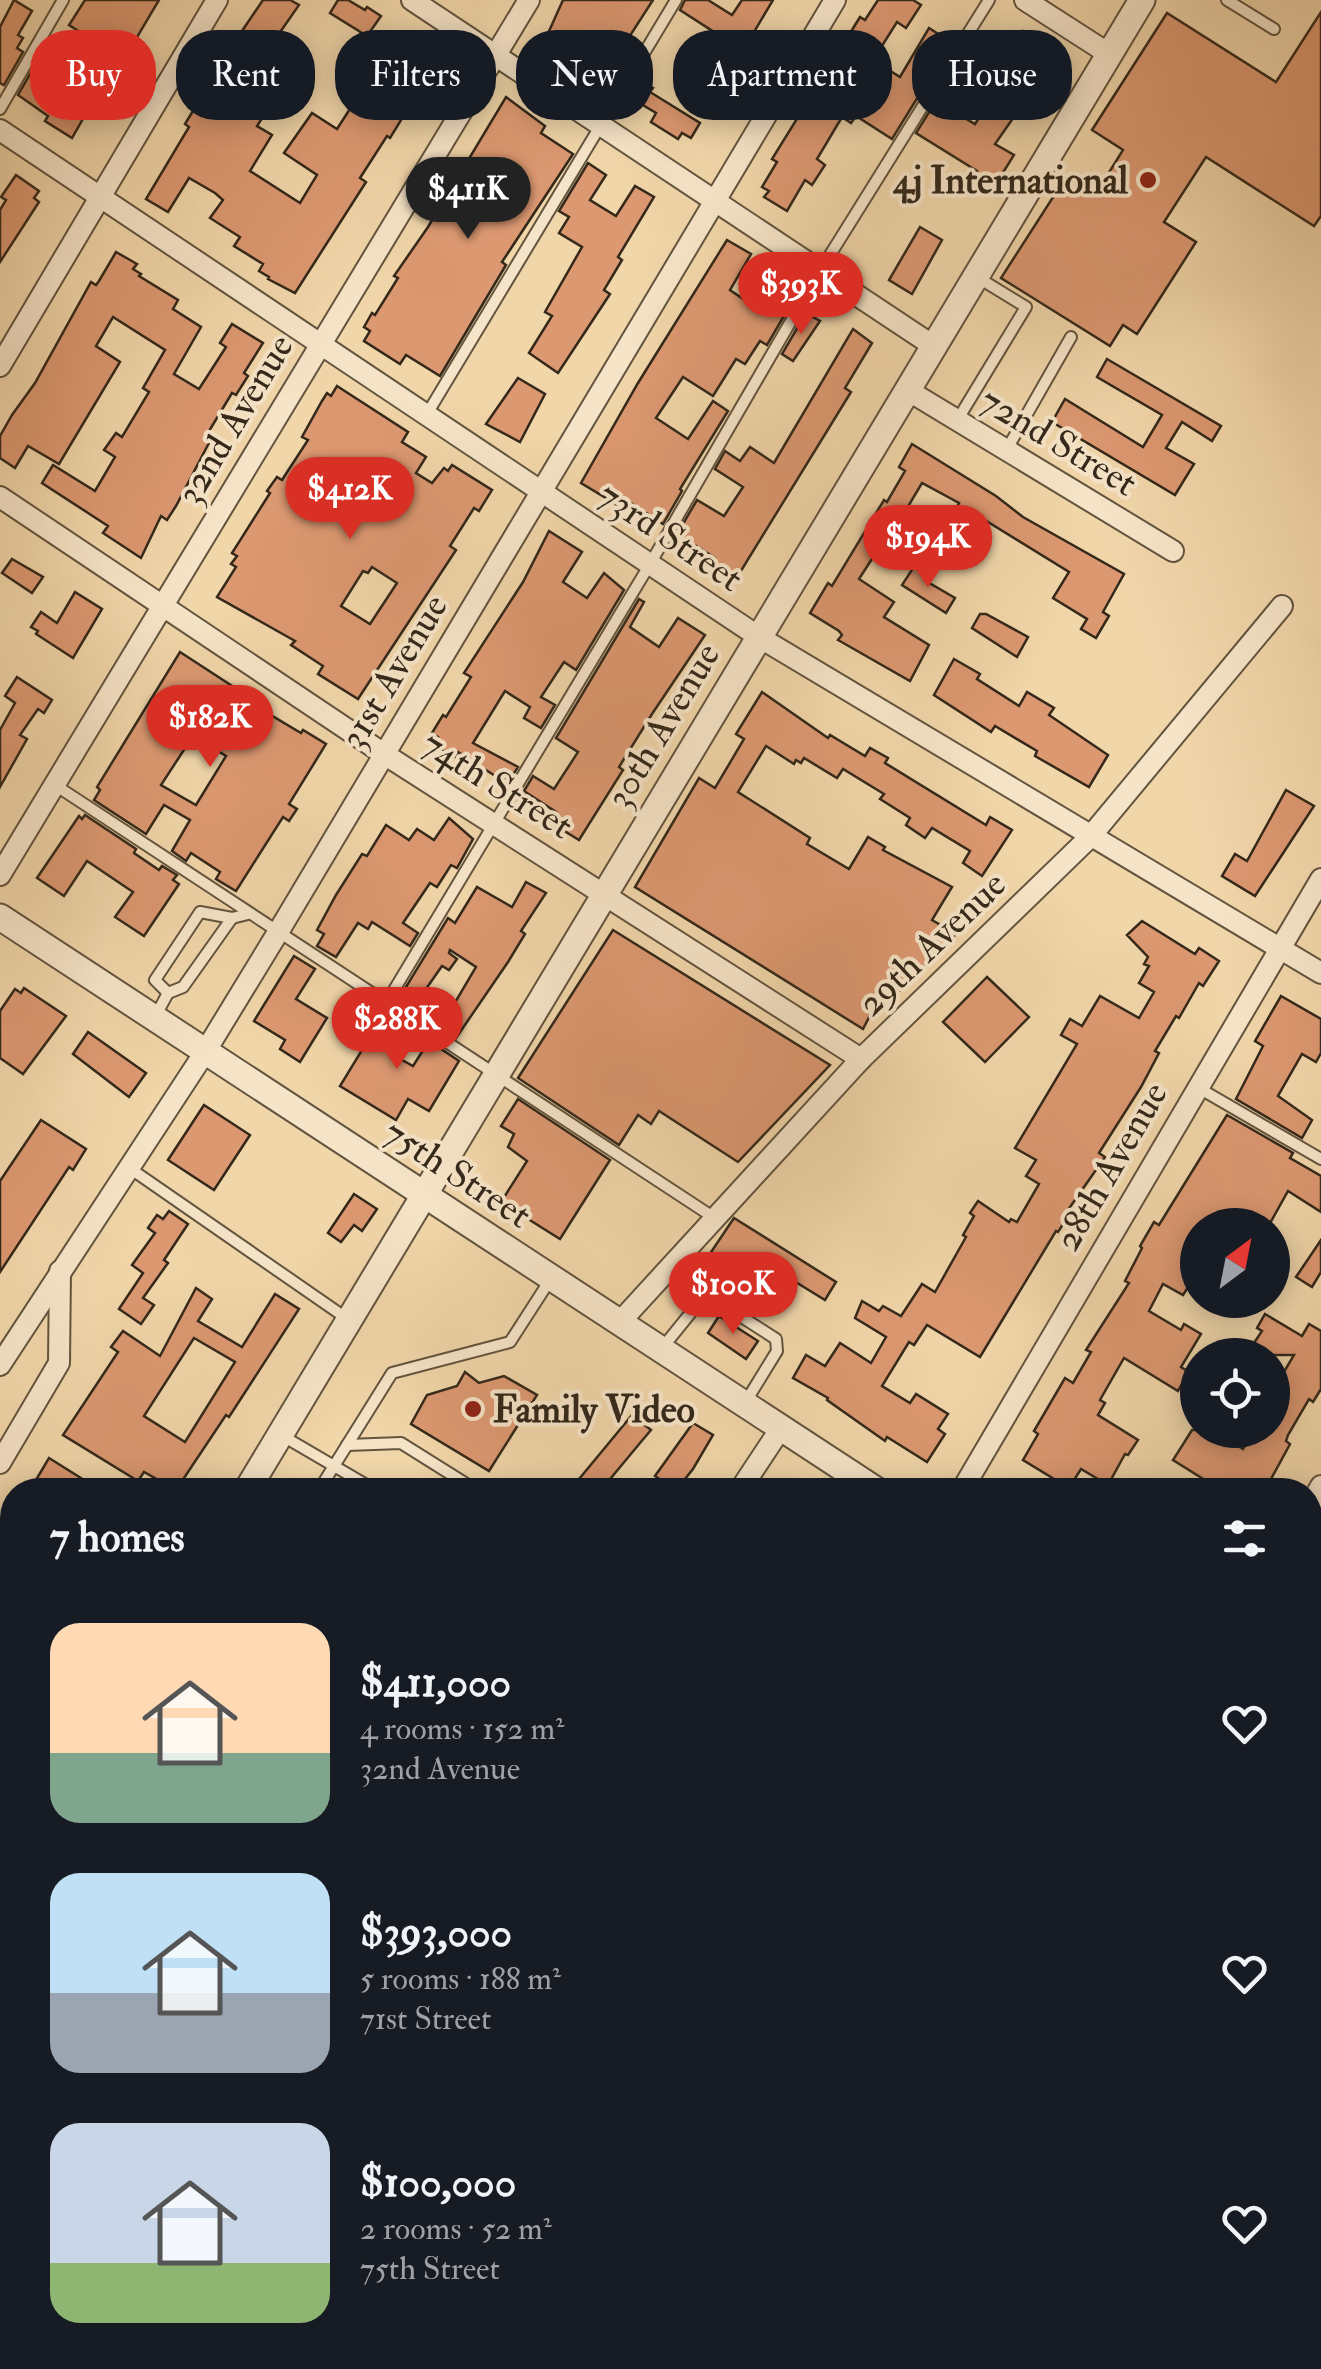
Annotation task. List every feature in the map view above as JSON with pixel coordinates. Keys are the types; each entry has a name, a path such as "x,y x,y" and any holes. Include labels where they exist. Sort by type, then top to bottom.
{"street":[{"path":"0,366 217,0"},
{"path":"412,0 458,30"},
{"name":"32nd Avenue","path":"496,55 529,0"},
{"name":"31st Avenue","path":"0,1365 277,934 835,0"},
{"path":"1025,0 1109,54"},
{"name":"30th Avenue","path":"254,1478 1142,0"},
{"path":"496,55 935,347"},
{"name":"32nd Avenue","path":"0,875 457,120"},
{"name":"73rd Street","path":"0,130 759,637 1321,973"},
{"name":"72nd Street","path":"909,391 1173,551"},
{"name":"74th Street","path":"0,497 384,754 861,1059"},
{"name":"29th Avenue","path":"619,1323 712,1217 861,1059 1090,837 1282,606"},
{"name":"28th Avenue","path":"969,1478 1321,879"},
{"name":"75th Street","path":"0,917 858,1478"},
{"path":"0,1463 60,1363 60,1269"},
{"path":"748,1478 781,1428"}],"lane":[{"path":"0,108 63,0"},
{"path":"427,415 676,0"},
{"path":"386,1005 820,271 989,0"},
{"path":"1227,0 1274,29"},
{"path":"957,420 1026,307 976,277"},
{"path":"1006,450 1071,337"},
{"path":"54,785 712,1217"},
{"path":"168,993 155,980 200,912 232,918 248,914"},
{"path":"154,1018 168,993 182,987 232,918"},
{"path":"1196,1087 1321,1160"},
{"path":"128,1167 350,1320"},
{"path":"667,1269 776,1339 777,1351 744,1404"},
{"path":"326,1478 392,1373 510,1342 551,1278"},
{"path":"661,1350 706,1294"},
{"path":"281,1434 354,1478"},
{"path":"346,1444 401,1444 456,1478"}],"building":[{"path":"14,0 32,11 18,35 23,38 17,48 23,52 4,85 0,83 0,27"},
{"path":"85,0 159,0 141,30 77,30 69,25"},
{"path":"263,0 290,0 299,5 282,30 243,30"},
{"path":"338,0 348,0 381,16 371,30 357,30 330,13"},
{"path":"563,0 653,0 634,30 550,30"},
{"path":"685,0 708,0 732,15 742,0 773,0 755,30 711,30 680,10"},
{"path":"878,0 913,0 921,5 906,28 897,22 892,30 852,30 860,17 865,20"},
{"name":"4j International","path":"1321,12 1321,216 1314,226 1206,157 1164,222 1196,242 1137,334 1123,325 1110,346 1001,278 1066,177 1095,195 1123,150 1092,130 1167,13 1276,82"},
{"path":"912,57 912,107 892,139 862,120 892,120 892,72 900,77"},
{"path":"30,74 30,103 18,95"},
{"path":"653,94 673,106 673,120 700,123 691,138 682,133 678,139 651,122 656,113"},
{"path":"506,97 516,104 516,120 537,120 545,126 541,133 573,154 502,262 506,265 440,376 406,355 400,364 364,341 370,331 364,327 398,278 394,276 492,120 496,120"},
{"path":"315,115 337,129 343,120 401,120 360,178 366,182 295,293 268,279 259,271 263,264 234,246 240,237 210,218 223,200 215,193 189,178 168,212 146,199 189,127 185,124 187,120 261,120 257,126 272,135 250,171 300,203 317,175 284,153 307,120 315,120"},
{"path":"46,120 82,120 72,138"},
{"path":"796,120 840,120 817,159 825,165 812,185 805,180 787,211 764,197 769,191 762,187 777,162 772,159"},
{"path":"924,120 968,120 975,124 978,120 1012,120 995,144 1014,155 994,187 975,175 977,171 916,133"},
{"path":"588,163 606,175 590,200 616,216 635,186 654,197 618,257 622,260 604,290 610,294 558,373 529,353 552,316 545,312 582,247 559,233 569,217 559,211"},
{"path":"16,175 39,191 34,198 39,202 0,262 0,210 6,200 1,197"},
{"path":"920,227 942,240 912,294 889,280"},
{"path":"727,240 751,254 730,290 758,309 761,304 770,310 778,297 791,304 767,345 760,341 745,364 736,359 713,396 683,377 656,418 688,439 713,401 728,411 663,524 626,500 621,507 581,483"},
{"path":"116,252 137,264 133,269 139,276 178,300 173,309 201,327 174,374 199,389 226,347 220,343 232,324 263,343 244,373 248,376 236,395 232,393 206,436 211,439 176,506 167,520 161,516 141,558 103,533 108,526 42,483 53,465 95,491 115,457 104,450 116,433 122,437 149,392 143,388 165,350 113,317 96,346 120,362 59,464 28,446 15,468 0,458 0,436 35,383 91,282 96,285"},
{"path":"806,313 820,321 793,361 782,354"},
{"path":"853,329 872,343 845,388 851,392 736,579 712,563 715,558 677,534 697,500 724,516 743,487 715,469 725,451 740,461 750,447 774,463"},
{"path":"1107,359 1221,426 1212,441 1182,422 1166,448 1194,464 1175,495 1052,422 1065,399 1143,447 1162,415 1097,377"},
{"path":"518,378 545,394 520,442 486,424"},
{"path":"337,386 408,432 402,442 426,457 416,473 432,483 444,468 448,471 452,465 492,490 479,511 474,508 450,546 456,550 358,699 318,674 323,666 291,645 295,641 217,597 236,567 231,564 237,556 232,553 270,493 267,491 277,477 282,480 308,440 302,437 322,401 327,393 331,396","holes":["372,567 397,583 370,624 341,606 363,571 368,573"]},
{"path":"912,444 1023,517 1124,574 1103,612 1109,616 1096,638 1081,629 1087,619 1053,598 1069,572 983,519 978,527 954,513 959,503 922,483 903,515 920,526 909,543 890,531 859,579 894,602 884,617 929,645 910,681 838,640 842,635 839,631 810,613 828,583 832,586 884,500 887,502 905,471 899,467"},
{"path":"549,531 582,552 563,582 587,598 604,573 624,590 576,670 564,662 541,697 555,705 541,728 524,718 530,707 505,691 473,743 518,767 509,781 503,781 458,752 455,757 433,744 438,737 432,733 471,677 464,673 523,582"},
{"path":"12,559 43,577 32,593 2,573"},
{"path":"915,565 930,575 926,581 955,598 946,613 902,585"},
{"path":"75,592 102,609 73,658 31,627 41,612 57,623"},
{"path":"639,599 644,602 630,627 659,647 678,618 705,635 619,767 623,770 579,840 550,822 556,812 524,791 533,776 554,789 578,752 556,738"},
{"path":"980,614 1028,637 1017,657 972,628"},
{"path":"180,652 246,695 244,699 326,744 289,804 297,809 289,821 283,817 236,891 216,879 220,872 191,853 186,861 172,851 190,820 164,805 146,834 94,800 100,790 97,787","holes":["193,736 226,756 196,805 161,785"]},
{"path":"954,659 980,674 977,679 1019,706 1027,692 1054,708 1049,715 1108,755 1089,787 1035,756 1037,751 995,726 991,732 934,695"},
{"path":"17,677 52,700 44,713 38,709 20,735 27,739 0,787 0,730 15,703 5,696"},
{"path":"762,692 828,738 830,735 865,756 870,748 888,758 885,763 986,825 990,817 1012,830 982,876 963,863 970,851 932,828 925,838 906,825 910,818 880,799 884,794 843,769 837,778 804,758 794,764 766,746 738,792 810,838 807,844 849,869 868,837 885,847 883,850 952,887 932,920 956,934 893,997 883,990 863,1029 635,887 699,778 715,788 744,739 736,734"},
{"path":"1286,790 1314,806 1255,896 1222,876 1235,854 1247,861"},
{"path":"85,815 136,849 134,853 159,870 162,866 177,875 173,880 179,884 144,936 115,917 133,892 87,861 64,896 37,878 79,816 82,819"},
{"path":"449,818 473,839 457,868 451,865 437,887 430,883 403,923 418,933 410,946 372,922 368,929 358,923 336,957 317,946 324,934 317,930 336,895 386,825 409,840 417,829 434,840"},
{"path":"526,882 546,893 521,931 525,934 508,962 456,1038 440,1028 476,967 450,950 457,959 449,970 442,966 412,1009 398,1000 448,918 455,923 477,887 512,907"},
{"path":"1142,921 1195,954 1199,948 1219,961 1203,986 1199,983 1179,1018 1176,1016 1155,1051 1159,1053 1141,1087 1099,1153 1105,1157 1068,1210 1071,1212 980,1357 927,1325 914,1345 909,1342 882,1386 910,1403 916,1394 948,1414 938,1429 945,1434 927,1462 887,1437 885,1441 828,1398 793,1378 806,1355 825,1366 840,1343 871,1363 886,1337 855,1318 862,1301 879,1311 883,1306 901,1316 922,1284 935,1292 966,1237 963,1235 974,1216 970,1213 978,1201 1009,1222 1017,1222 1039,1184 1026,1176 1036,1160 1015,1148 1077,1044 1061,1035 1070,1019 1082,1026 1100,996 1139,1018 1154,992 1139,983 1149,966 1144,964 1148,957 1127,935"},
{"path":"613,930 830,1065 738,1162 659,1111 651,1124 638,1115 619,1145 518,1078"},
{"path":"294,956 315,969 296,999 327,1018 300,1062 280,1049 285,1040 254,1021"},
{"path":"987,977 1029,1017 985,1062 943,1022"},
{"path":"24,988 66,1016 23,1074 0,1058 0,1011 15,989 21,993"},
{"path":"1281,996 1321,1019 1321,1053 1316,1062 1302,1054 1278,1096 1312,1120 1302,1138 1236,1099 1263,1046 1255,1041"},
{"path":"387,1013 409,1030 395,1056 413,1066 429,1041 459,1061 429,1111 408,1099 396,1120 340,1086"},
{"path":"88,1032 146,1073 129,1097 73,1054"},
{"path":"518,1099 610,1160 560,1239 501,1202 527,1161 508,1147 514,1134 501,1126"},
{"path":"204,1105 250,1135 214,1190 168,1160"},
{"path":"1227,1115 1293,1153 1290,1158 1321,1176 1321,1212 1288,1191 1278,1208 1180,1208 1180,1293 1163,1284 1149,1311 1181,1330 1184,1324 1201,1334 1199,1338 1180,1338 1180,1388 1178,1391 1124,1358 1100,1400 1105,1403 1098,1415 1138,1440 1112,1478 1096,1478 1081,1469 1075,1478 1053,1478 1023,1460 1038,1434 1034,1431 1065,1378 1073,1383 1091,1352 1086,1350 1129,1283 1125,1281 1154,1222 1159,1225"},
{"path":"41,1120 86,1149 73,1170 69,1167 0,1272 0,1181"},
{"path":"354,1194 377,1209 362,1231 354,1225 341,1242 328,1233"},
{"path":"169,1211 188,1224 164,1260 168,1263 143,1298 154,1305 141,1324 119,1309 143,1273 132,1265 155,1233 148,1228 157,1215 163,1219"},
{"path":"734,1218 836,1282 825,1300 776,1270 760,1295 705,1261"},
{"path":"1321,1240 1321,1272 1312,1287 1296,1277"},
{"path":"196,1288 212,1299 198,1321 242,1347 275,1294 299,1309 184,1478 155,1478 144,1472 140,1478 133,1478 63,1435 118,1352 111,1347 123,1331 160,1356","holes":["194,1338 235,1362 185,1442 144,1416"]},
{"path":"719,1316 758,1341 746,1359 708,1333"},
{"path":"1263,1318 1272,1318 1302,1336 1309,1324 1321,1331 1321,1389 1313,1402 1309,1399 1290,1432 1290,1362 1294,1355 1290,1355 1290,1338 1257,1338 1262,1331 1257,1328"},
{"name":"Family Video","path":"465,1372 479,1383 504,1376 537,1395 489,1471 411,1424 427,1395 457,1386"},
{"path":"632,1415 651,1430 611,1478 580,1478"},
{"path":"693,1423 713,1435 686,1478 655,1476"},
{"path":"1181,1448 1288,1448 1272,1478 1202,1478 1173,1460"},
{"path":"49,1458 81,1478 37,1478"}],"place":[{"name":"4j International","path":"1148,180"},
{"name":"Family Video","path":"473,1409"}]}
